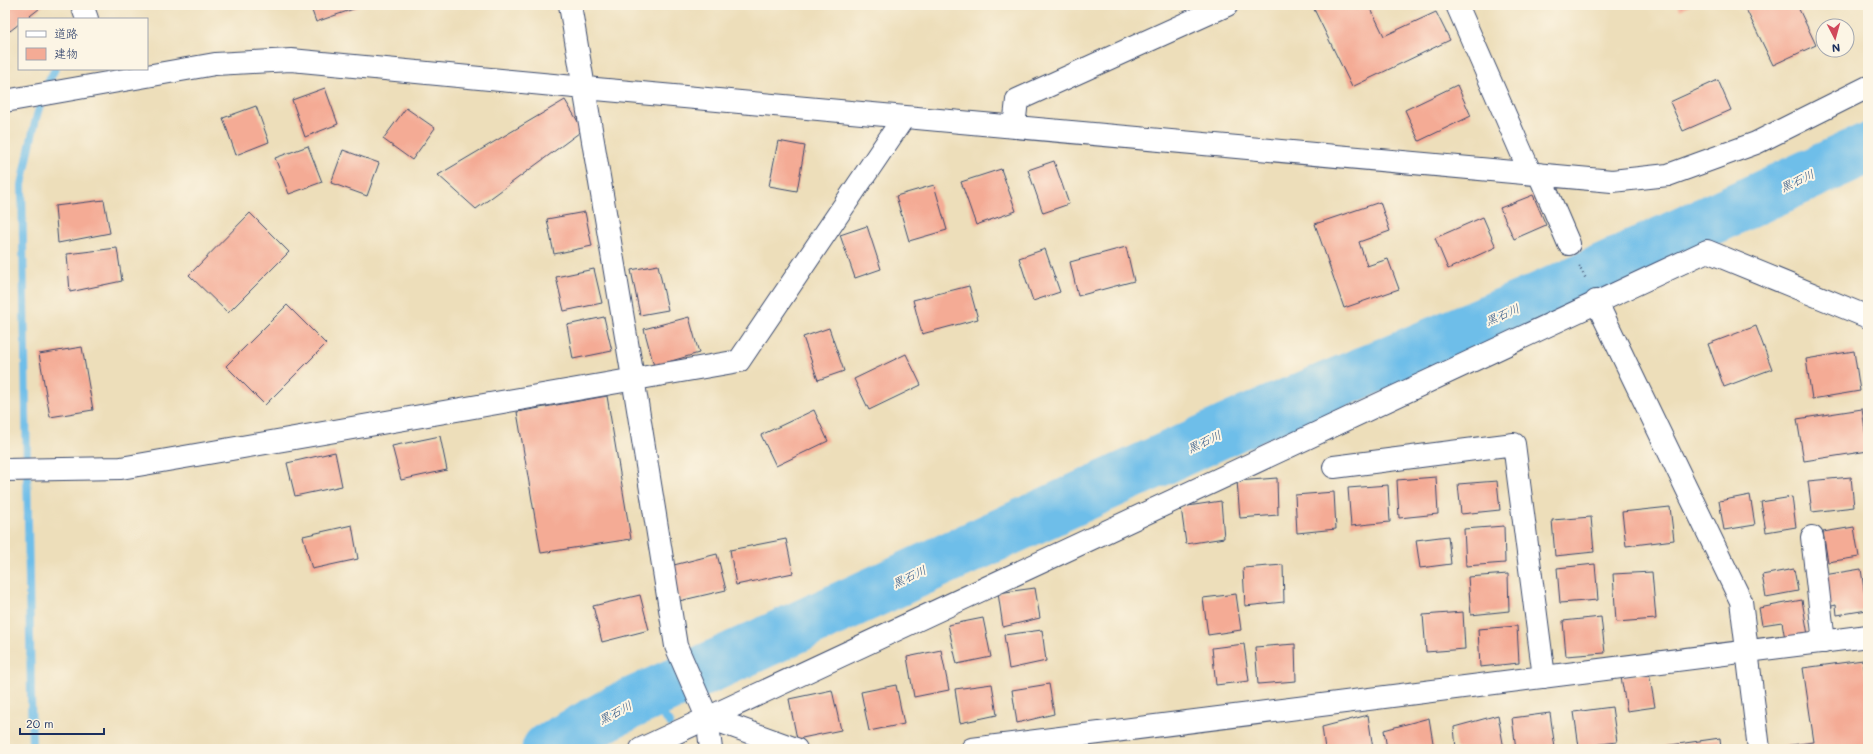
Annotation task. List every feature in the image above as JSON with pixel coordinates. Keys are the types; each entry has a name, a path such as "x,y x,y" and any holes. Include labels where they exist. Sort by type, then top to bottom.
{"street":[{"path":"82,5 87,18"},
{"path":"570,5 586,88 676,646 707,717 711,749"},
{"path":"1014,126 1017,100 1227,5"},
{"path":"1457,5 1534,173 1569,244"},
{"path":"5,101 60,91 104,76 215,64 291,60 1612,181 1668,175 1756,143 1868,87"},
{"path":"11,470 121,468 633,378 739,361 904,117"},
{"path":"641,749 1596,301 1707,251 1868,317"},
{"path":"1596,301 1741,601 1759,749"},
{"path":"1334,467 1514,444 1544,677"},
{"path":"1812,537 1824,642"},
{"path":"972,749 1868,636"},
{"path":"707,717 796,749"}],"path":[{"path":"1569,244 1596,301"}],"building":[{"path":"5,5 44,5 27,18 18,18 18,25 10,31 5,25"},
{"path":"310,5 358,5 359,7 316,22"},
{"path":"1312,5 1369,5 1384,36 1436,12 1450,40 1352,87"},
{"path":"1677,5 1692,5 1680,10"},
{"path":"1744,5 1797,5 1815,45 1773,65"},
{"path":"1718,80 1731,110 1683,131 1670,102"},
{"path":"1457,85 1471,116 1419,141 1405,110"},
{"path":"325,88 338,124 305,137 292,100"},
{"path":"565,100 583,130 476,209 438,175"},
{"path":"256,106 269,142 236,155 223,118"},
{"path":"406,108 435,128 412,160 383,139"},
{"path":"778,141 805,146 797,191 769,186"},
{"path":"308,146 322,182 289,194 275,158"},
{"path":"343,150 379,163 367,196 331,183"},
{"path":"1054,161 1069,204 1043,213 1028,170"},
{"path":"1001,169 1016,211 976,225 961,182"},
{"path":"934,185 947,230 909,241 896,196"},
{"path":"1533,195 1546,225 1514,239 1500,208"},
{"path":"104,200 110,233 58,243 55,206"},
{"path":"1380,202 1390,231 1359,242 1367,266 1388,259 1399,289 1344,308 1315,224"},
{"path":"585,212 592,246 554,254 547,219"},
{"path":"250,213 289,252 228,313 189,275"},
{"path":"1483,217 1496,247 1448,269 1435,238"},
{"path":"867,226 881,269 855,278 840,235"},
{"path":"1126,247 1134,281 1078,296 1070,262"},
{"path":"117,248 122,281 70,292 67,254"},
{"path":"1045,249 1060,292 1033,301 1019,258"},
{"path":"658,265 668,310 640,315 631,270"},
{"path":"594,269 602,303 564,311 556,277"},
{"path":"969,286 978,319 922,334 913,300"},
{"path":"287,305 326,344 265,405 226,366"},
{"path":"604,317 612,351 573,359 567,325"},
{"path":"689,317 699,353 654,366 644,329"},
{"path":"1756,326 1772,369 1724,387 1708,344"},
{"path":"829,328 844,371 818,380 803,337"},
{"path":"82,347 93,410 50,417 39,354"},
{"path":"1854,351 1860,391 1812,399 1806,359"},
{"path":"906,354 921,385 869,410 854,379"},
{"path":"607,396 631,539 541,553 517,412"},
{"path":"1862,409 1868,451 1804,461 1797,419"},
{"path":"814,410 828,441 776,466 761,435"},
{"path":"440,436 447,470 401,480 392,446"},
{"path":"335,452 342,486 295,496 287,463"},
{"path":"1436,477 1438,514 1399,518 1397,480"},
{"path":"1851,477 1854,507 1812,512 1808,481"},
{"path":"1277,478 1278,515 1240,518 1237,481"},
{"path":"1497,481 1500,510 1461,514 1458,484"},
{"path":"1388,485 1390,522 1351,526 1348,488"},
{"path":"1334,492 1336,529 1297,533 1295,495"},
{"path":"1750,495 1755,525 1724,530 1719,501"},
{"path":"1792,497 1796,527 1766,532 1761,502"},
{"path":"1221,501 1224,538 1186,544 1181,507"},
{"path":"1670,507 1674,540 1626,546 1622,512"},
{"path":"1591,517 1594,552 1555,556 1552,520"},
{"path":"352,525 358,559 312,569 303,536"},
{"path":"1504,526 1505,563 1466,566 1464,529"},
{"path":"1854,527 1859,557 1828,562 1823,532"},
{"path":"1448,536 1451,564 1420,568 1416,540"},
{"path":"786,539 793,573 736,585 730,550"},
{"path":"717,554 726,590 679,601 670,566"},
{"path":"1595,564 1598,600 1560,603 1557,568"},
{"path":"1283,565 1284,602 1245,606 1243,568"},
{"path":"1794,569 1798,591 1766,597 1762,575"},
{"path":"1861,569 1867,610 1837,615 1836,605 1828,607 1824,575"},
{"path":"1652,572 1656,619 1616,622 1613,574"},
{"path":"1508,574 1509,611 1471,615 1468,577"},
{"path":"1035,588 1040,618 1003,627 998,593"},
{"path":"1236,594 1241,630 1208,635 1203,598"},
{"path":"640,595 649,630 602,642 593,606"},
{"path":"1802,600 1808,635 1785,639 1782,622 1762,625 1759,608"},
{"path":"1463,612 1465,649 1426,652 1423,615"},
{"path":"1601,617 1605,653 1566,656 1563,621"},
{"path":"983,618 991,657 957,664 948,625"},
{"path":"1517,626 1519,663 1480,667 1478,629"},
{"path":"1042,630 1046,661 1009,669 1004,635"},
{"path":"1244,644 1249,681 1216,685 1212,648"},
{"path":"1295,644 1296,681 1258,684 1255,647"},
{"path":"941,650 949,690 914,697 907,657"},
{"path":"1863,660 1868,695 1868,749 1784,749 1784,746 1814,742 1803,668"},
{"path":"1649,673 1655,707 1627,711 1621,677"},
{"path":"992,684 997,715 960,723 955,689"},
{"path":"1049,684 1054,714 1017,723 1012,690"},
{"path":"896,685 904,724 869,731 861,692"},
{"path":"832,690 841,730 797,739 789,699"},
{"path":"1612,707 1617,742 1579,747 1574,712"},
{"path":"1550,713 1555,748 1516,749 1512,718"},
{"path":"1368,715 1373,749 1325,749 1322,727"},
{"path":"1498,715 1504,749 1456,749 1454,727"},
{"path":"1429,718 1434,749 1387,749 1384,730"},
{"path":"1720,738 1721,749 1664,749 1664,746"}],"waterway":[{"path":"32,749 22,185 38,110 48,82 54,70"},
{"name":"黒石川","path":"547,749 615,711 1240,424 1535,300 1868,148"},
{"path":"615,711 660,712 670,723"}]}
